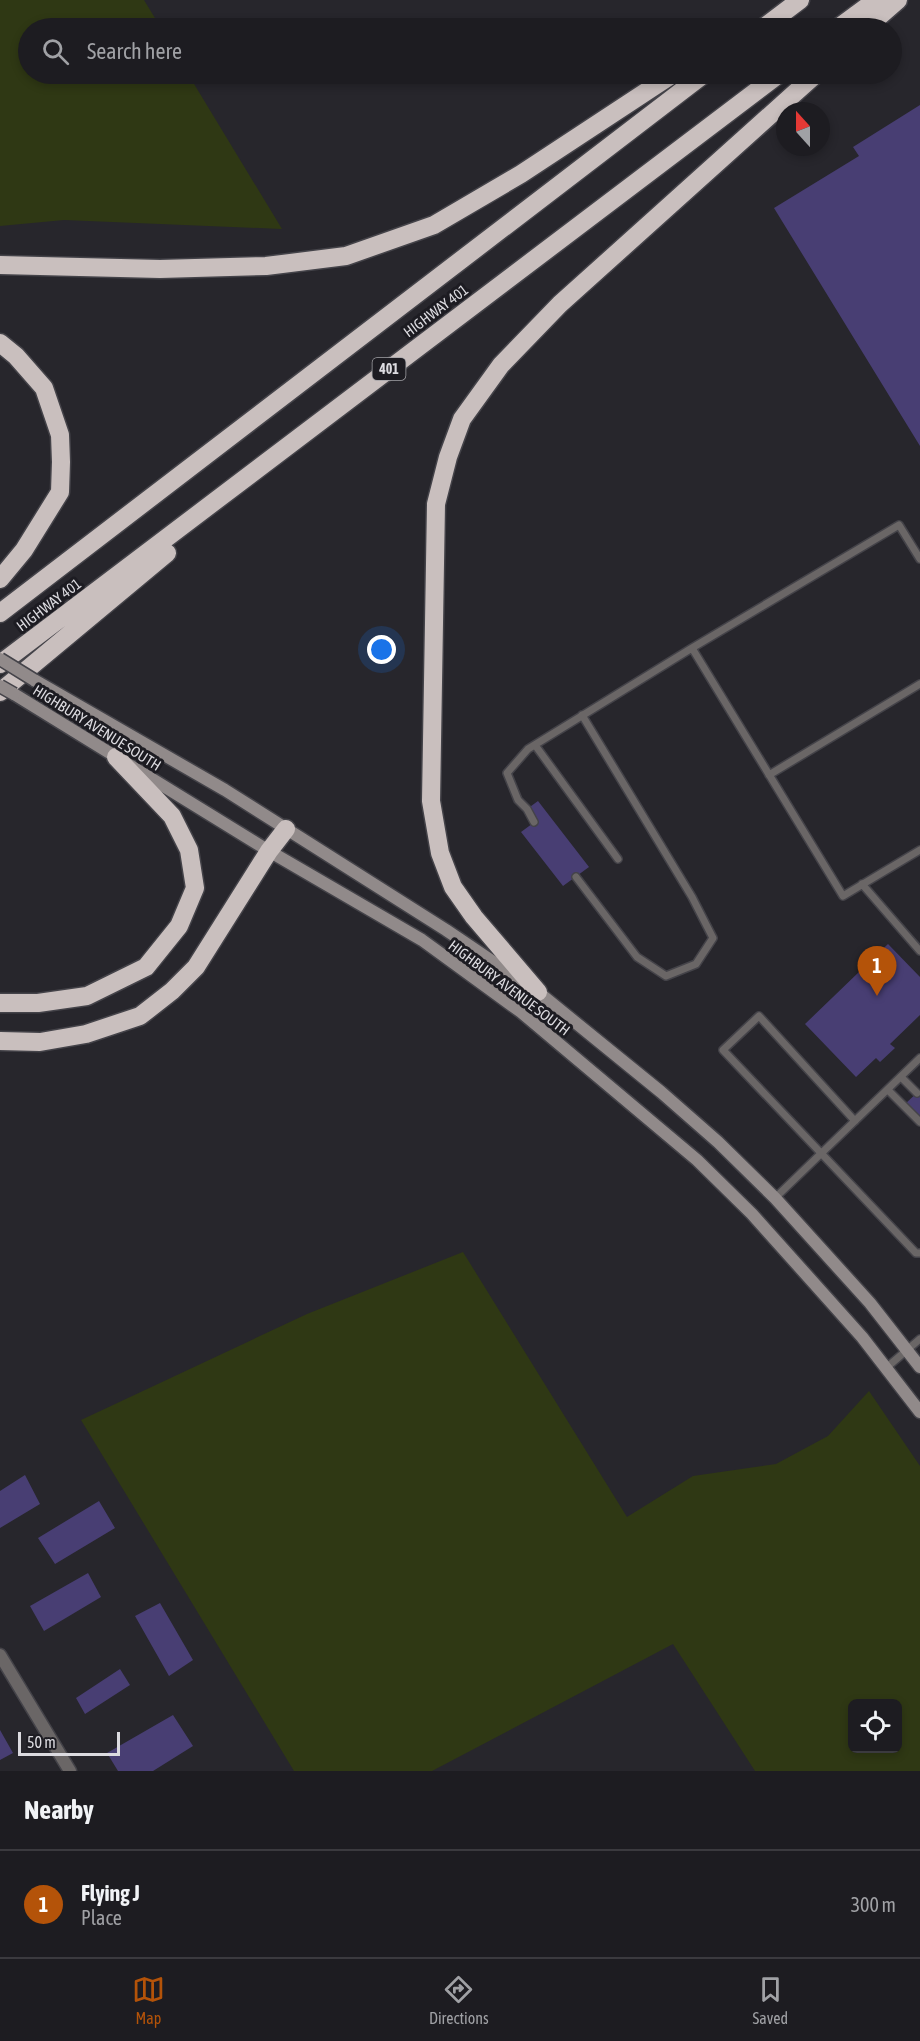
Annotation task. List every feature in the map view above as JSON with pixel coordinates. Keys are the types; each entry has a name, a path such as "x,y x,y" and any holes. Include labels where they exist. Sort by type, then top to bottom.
{"highway":[{"path":"777,18 800,0"},
{"path":"852,18 876,0"},
{"path":"877,18 898,0"},
{"path":"0,266 160,269 266,266 346,256 434,225 521,174 658,84"},
{"name":"HIGHWAY 401","path":"0,613 691,84"},
{"name":"HIGHWAY 401","path":"0,664 765,84"},
{"path":"538,992 474,917 453,887 440,852 431,801 436,504 448,457 462,419 501,364 560,304 805,84"},
{"path":"0,343 16,356 44,388 60,435 62,462 60,492 24,550 0,579"},
{"path":"7,693 156,563 246,479"},
{"path":"0,1003 38,1003 87,996 146,967 179,926 195,888 189,850 172,816 116,757"},
{"path":"0,1041 40,1042 86,1034 140,1016 172,991 196,967 269,851 286,829"}],"main road":[{"name":"HIGHBURY AVENUE SOUTH","path":"0,659 225,790 446,930 538,992 661,1092 775,1198 870,1303 920,1367"},
{"name":"HIGHBURY AVENUE SOUTH","path":"0,686 7,693 269,851 422,940 521,1012 697,1160 745,1206 862,1337 920,1412"}],"street":[{"path":"0,1655 70,1771"}],"lane":[{"path":"534,822 527,809 518,800 507,773 528,749 899,525 920,559"},
{"path":"692,648 843,896 920,850"},
{"path":"769,775 920,684"},
{"path":"576,877 637,957 666,976 696,964 714,938 692,897 582,715"},
{"path":"535,745 618,859"},
{"path":"862,884 920,951"},
{"path":"855,1121 759,1016 723,1050 916,1253 920,1252"},
{"path":"775,1198 918,1063"},
{"path":"901,1077 917,1092"},
{"path":"888,1090 920,1122"},
{"path":"886,1368 920,1339"}],"green space":[{"path":"0,0 144,0 155,18 18,18 18,84 194,84 282,229 64,220 0,226"},
{"path":"463,1252 627,1517 693,1476 776,1464 828,1436 869,1391 920,1466 920,1771 755,1771 673,1644 432,1771 294,1771 81,1420 307,1314"}],"building":[{"path":"920,105 920,446 774,208 859,156 853,147"},
{"path":"538,801 589,867 563,886 521,832 536,821 527,809"},
{"path":"888,944 920,977 920,1015 890,1044 895,1048 880,1062 876,1058 856,1077 805,1024"},
{"path":"920,1090 920,1120 905,1104"},
{"path":"25,1475 40,1504 0,1528 0,1491"},
{"path":"99,1501 115,1528 55,1564 38,1538"},
{"path":"88,1573 101,1597 44,1631 30,1606"},
{"path":"160,1603 193,1660 169,1676 135,1616"},
{"path":"120,1669 130,1685 85,1714 76,1698"},
{"path":"173,1715 193,1746 153,1771 118,1771 107,1753"},
{"path":"0,1730 13,1753 0,1760"}],"place":[{"name":"Flying J","path":"877,996"}]}
